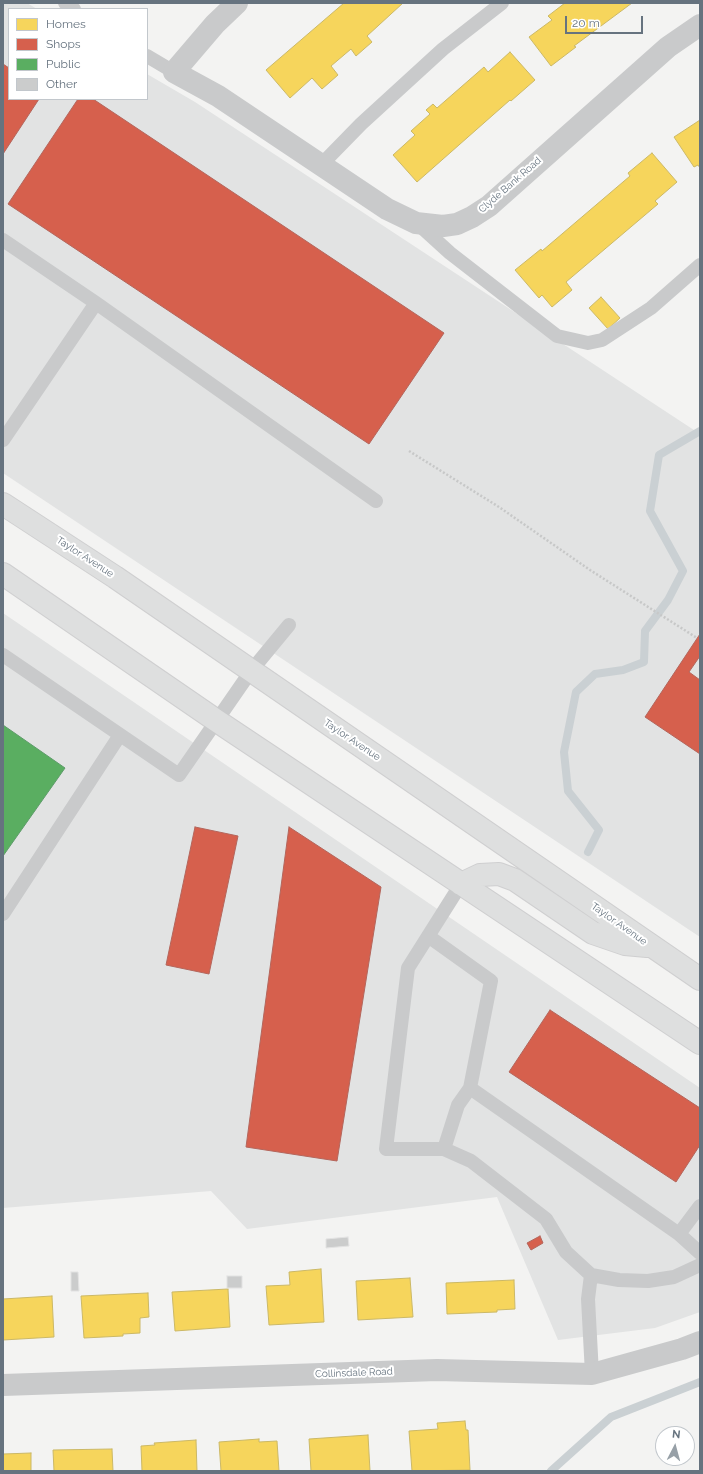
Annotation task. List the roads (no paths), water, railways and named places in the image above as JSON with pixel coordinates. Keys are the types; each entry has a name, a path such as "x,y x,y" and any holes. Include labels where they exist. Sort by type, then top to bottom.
{"main road":[{"name":"Taylor Avenue","path":"3,504 115,577 700,979"},
{"path":"3,574 217,721 700,1042"},
{"path":"461,884 480,875 499,874 515,880 593,933 625,944 653,947"}],"street":[{"path":"174,72 215,24 237,3"},
{"name":"Clyde Bank Road","path":"174,72 218,96 387,209 416,223 443,226 457,224 472,218 488,206 668,47 700,25"},
{"name":"Collinsdale Road","path":"3,1385 436,1370 592,1374 682,1349 700,1342"}],"lane":[{"path":"321,165 361,124 443,49 502,3"},
{"path":"148,57 174,72"},
{"path":"416,223 450,253 557,336 588,343 602,340 651,308 700,265"},
{"path":"3,240 96,302 376,501"},
{"path":"3,440 96,302"},
{"path":"3,656 179,775 251,671 289,625"},
{"path":"3,914 120,735"},
{"path":"461,884 408,968 386,1149 444,1149 471,1162 546,1219 566,1252 591,1275 619,1280 648,1281 674,1277 700,1265"},
{"path":"428,936 491,981 470,1088 458,1105 444,1149"},
{"path":"470,1088 679,1234 700,1253"},
{"path":"679,1234 700,1206"},
{"path":"591,1275 588,1299 592,1374"}],"waterway":[{"path":"588,852 599,830 568,791 564,752 576,692 595,674 623,670 644,662 645,631 668,600 683,571 650,511 659,455 700,431"},
{"path":"551,1471 611,1417 700,1382"}]}
